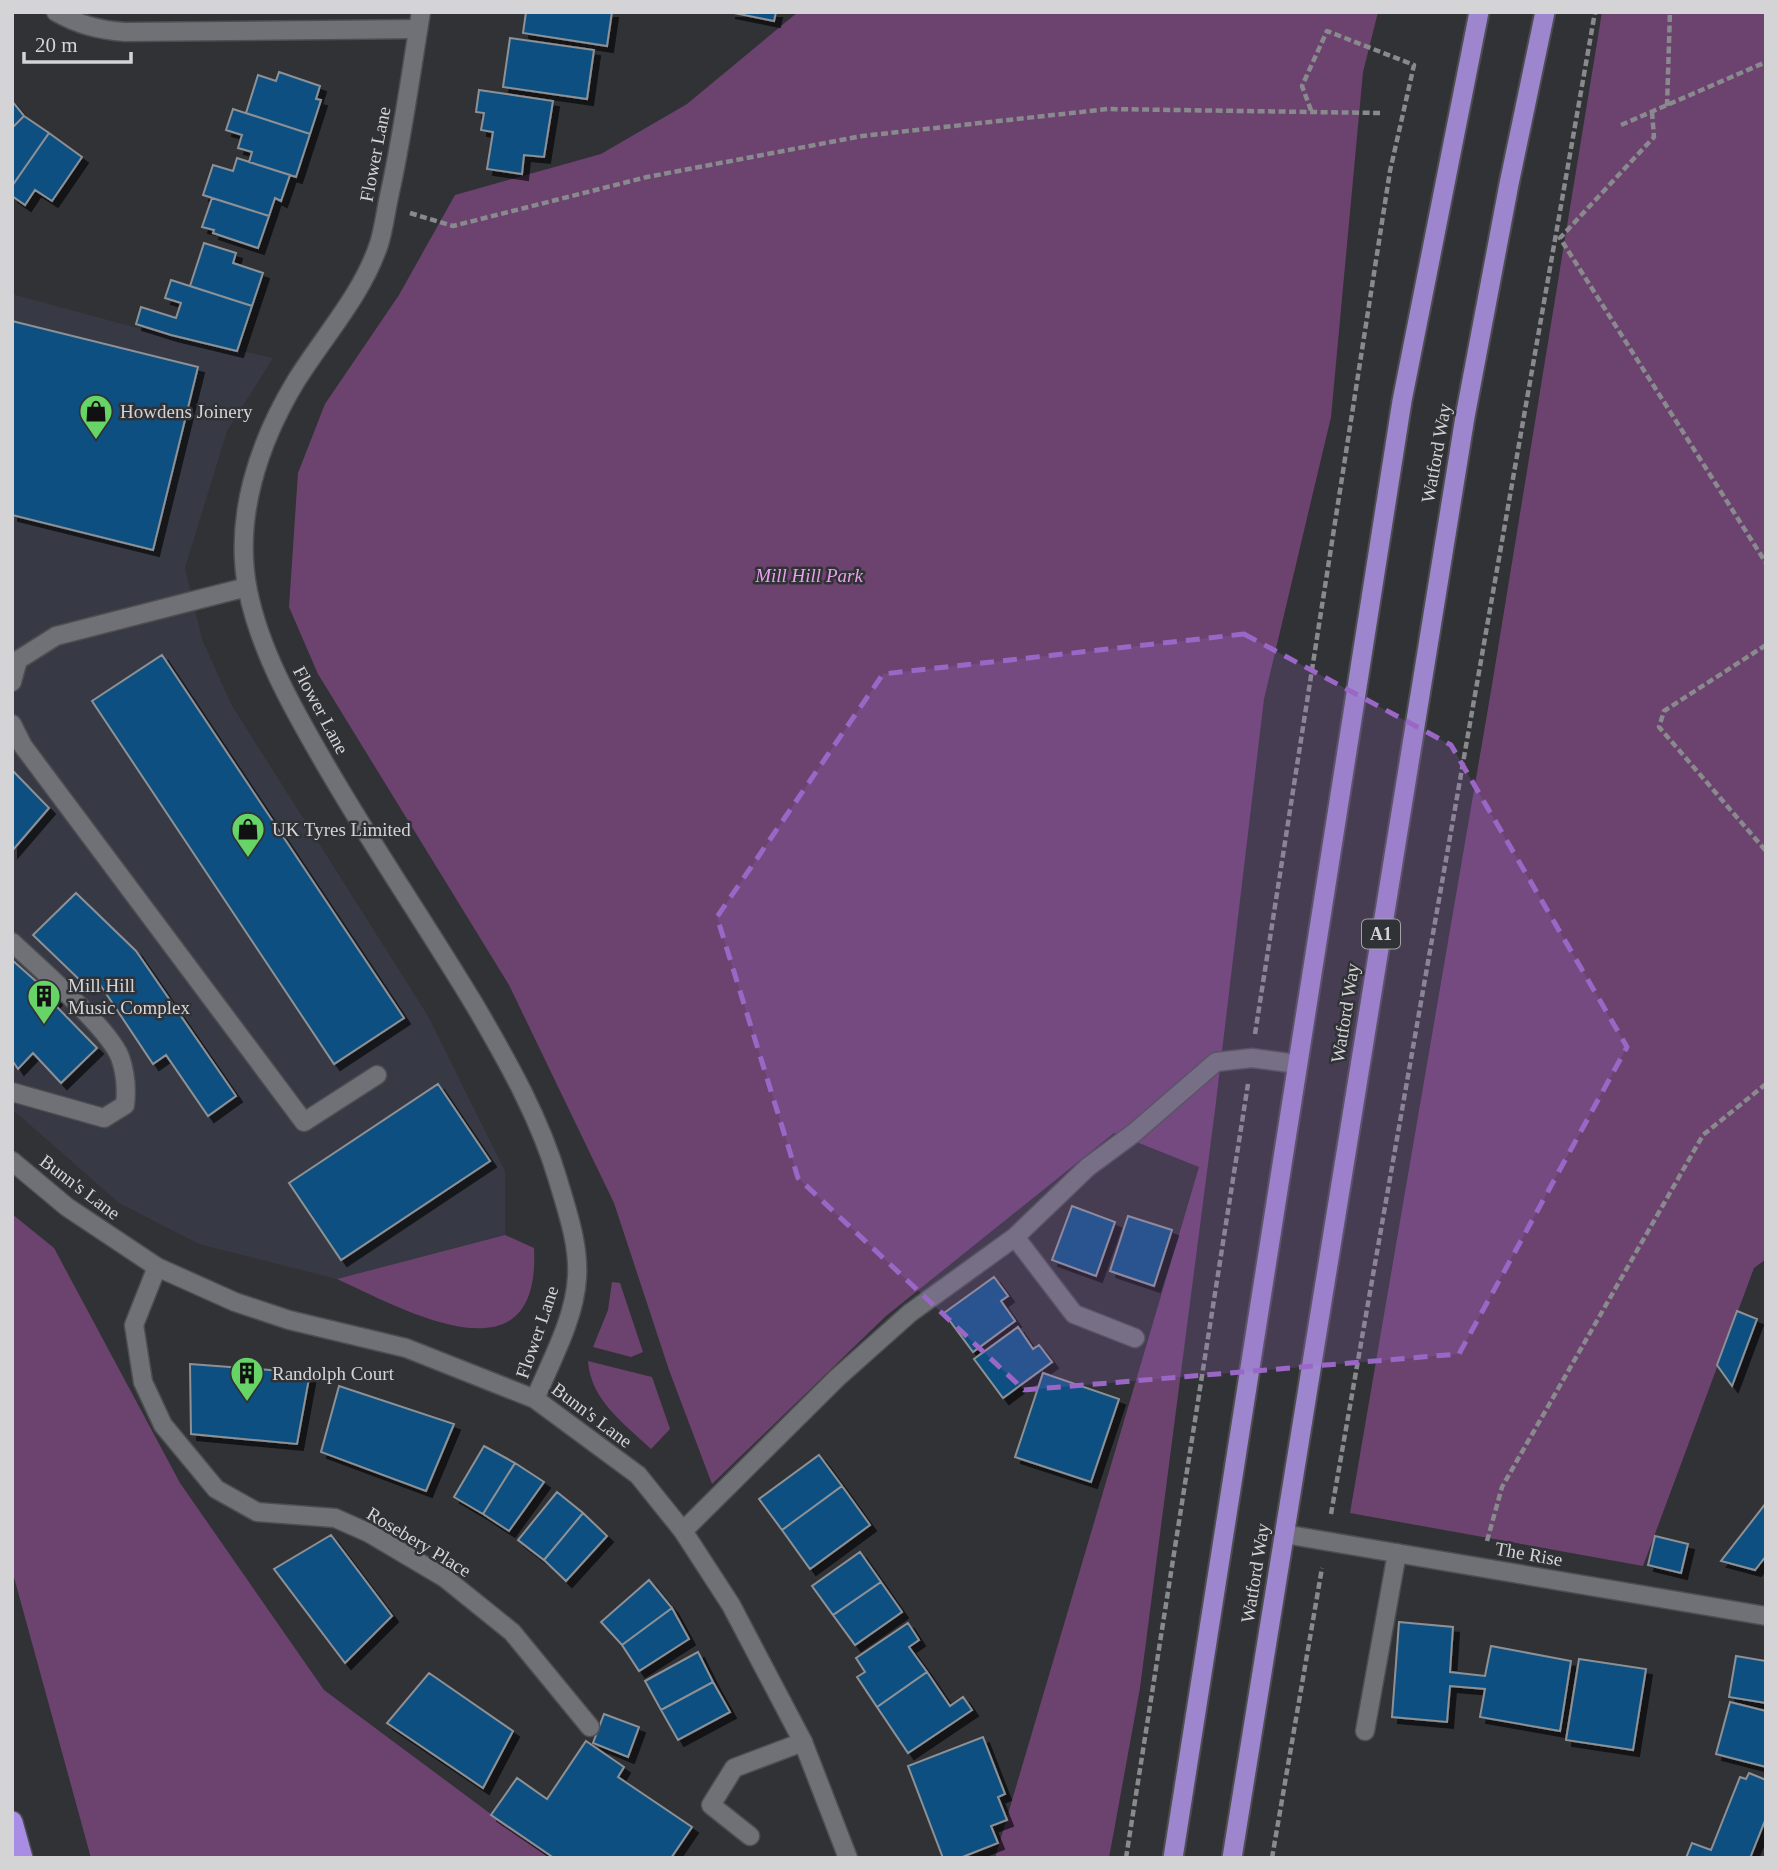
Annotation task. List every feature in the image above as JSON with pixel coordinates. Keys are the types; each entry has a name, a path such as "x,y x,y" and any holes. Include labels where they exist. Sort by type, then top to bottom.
{"highway":[{"name":"Watford Way","path":"1172,1858 1402,401 1479,12"},
{"name":"Watford Way","path":"1232,1858 1465,417 1545,12"},
{"path":"12,1822 22,1858"}],"street":[{"path":"56,12 73,22 96,30 125,32 419,21"},
{"name":"Flower Lane","path":"419,21 398,156 379,244 364,277 296,382 272,429 258,466 243,529 247,587 254,616 269,655 296,713 341,792 516,1075 551,1157 574,1234 578,1277 569,1313 535,1398"},
{"path":"12,682 18,660 55,636 247,587"},
{"path":"12,724 23,746 304,1122 377,1075"},
{"path":"12,942 96,1024 119,1055 128,1085 125,1105 104,1118 12,1092"},
{"path":"683,1531 837,1378 910,1313 1015,1237 1088,1167 1134,1133 1216,1062 1252,1058 1297,1064"},
{"name":"Bunn's Lane","path":"12,1161 67,1207 157,1267 235,1303 289,1320 406,1349 535,1398 638,1475 683,1531 731,1605 803,1742 848,1858"},
{"path":"1015,1237 1074,1314 1135,1338"},
{"name":"Rosebery Place","path":"157,1267 134,1325 144,1382 163,1425 216,1489 257,1512 335,1518 369,1533 445,1578 512,1632 590,1727"},
{"name":"The Rise","path":"1284,1534 1766,1616"},
{"path":"1366,1731 1397,1553"},
{"path":"750,1836 711,1805 734,1768 803,1742"}],"path":[{"path":"1272,1858 1595,12"},
{"path":"1667,106 1670,12"},
{"path":"1126,1858 1390,171 1414,65 1327,31 1303,86 1312,113"},
{"path":"1621,125 1766,61"},
{"path":"387,206 453,226 647,177 862,136 1108,109 1380,113"},
{"path":"1652,112 1654,137 1560,238 1766,563"},
{"path":"1766,645 1664,711 1659,727 1766,851"},
{"path":"1483,1568 1488,1537 1502,1487 1703,1135 1766,1084"}],"highlighted area":[{"path":"1244,634 1451,745 1627,1047 1459,1354 1024,1390 798,1178 717,917 883,674"}],"shaded area":[{"path":"12,294 137,328 273,358 227,431 185,568 202,639 231,704 428,1016 505,1171 505,1235 337,1279 199,1244 119,1203 12,1109"}],"green space":[{"name":"Mill Hill Park","path":"798,12 1378,12 1363,72 1331,417 1264,699 1215,1110 1140,1688 1109,1858 995,1858 1199,1167 1114,1133 886,1316 712,1484 669,1370 614,1203 509,985 318,674 289,607 298,473 325,404 399,295 455,195 601,154 687,104"},
{"path":"1602,12 1766,12 1766,1259 1754,1268 1643,1566 1350,1513 1491,691"},
{"path":"12,1214 54,1248 180,1483 324,1690 550,1858 91,1858 12,1570"},
{"path":"505,1235 534,1248 530,1291 516,1316 493,1327 464,1327 431,1319 397,1307 337,1279"},
{"path":"612,1282 620,1283 643,1352 631,1357 593,1347 608,1310"},
{"path":"588,1361 652,1377 670,1429 651,1449 602,1400 590,1375"}],"building":[{"path":"526,12 612,12 607,46 523,33"},
{"path":"729,12 776,12 774,21"},
{"path":"510,38 594,50 587,99 503,87"},
{"path":"279,72 320,86 316,99 321,100 310,134 246,113 258,75 276,81"},
{"path":"479,90 553,101 544,157 524,155 522,174 487,169 493,132 481,130 484,113 476,112"},
{"path":"12,101 24,116 12,128"},
{"path":"233,109 310,134 296,177 249,162 252,152 238,148 242,135 226,130"},
{"path":"24,116 49,133 12,186 12,128"},
{"path":"49,133 82,157 52,201 35,190 25,205 12,196 12,186"},
{"path":"237,158 290,175 281,201 275,198 269,216 203,195 213,165 233,171"},
{"path":"212,198 269,216 258,248 202,227"},
{"path":"204,243 236,253 233,263 263,273 252,306 190,286"},
{"path":"171,280 252,306 237,351 136,324 141,307 176,318 181,303 165,298"},
{"name":"Howdens Joinery","path":"12,321 198,367 153,550 12,515"},
{"name":"UK Tyres Limited","path":"162,655 404,1018 334,1064 92,701"},
{"path":"12,770 49,808 12,851"},
{"path":"76,893 136,951 236,1096 208,1116 166,1055 153,1064 97,980 88,988 33,935"},
{"name":"Mill Hill Music Complex","path":"12,960 56,999 53,1003 97,1048 61,1083 33,1053 18,1069 12,1060"},
{"path":"438,1084 490,1161 341,1260 289,1183"},
{"path":"1072,1206 1115,1222 1096,1276 1052,1260"},
{"path":"1128,1216 1172,1230 1154,1286 1110,1271"},
{"path":"994,1277 1008,1296 1001,1301 1015,1321 973,1352 944,1313"},
{"path":"1737,1311 1757,1319 1732,1386 1717,1365"},
{"path":"1018,1327 1033,1349 1039,1345 1052,1362 1003,1398 974,1359"},
{"name":"Randolph Court","path":"190,1364 310,1373 297,1444 191,1434"},
{"path":"1043,1373 1119,1399 1091,1482 1015,1457"},
{"path":"339,1386 454,1424 426,1491 321,1452"},
{"path":"484,1446 515,1463 483,1514 454,1497"},
{"path":"819,1455 842,1486 782,1530 759,1499"},
{"path":"515,1463 544,1482 509,1531 483,1514"},
{"path":"842,1486 870,1525 810,1569 782,1530"},
{"path":"557,1492 583,1513 544,1560 518,1540"},
{"path":"1766,1503 1766,1556 1755,1570 1721,1561"},
{"path":"583,1513 607,1536 566,1581 544,1560"},
{"path":"331,1535 392,1616 345,1663 274,1569"},
{"path":"1655,1536 1688,1544 1681,1573 1648,1565"},
{"path":"860,1552 881,1582 833,1615 812,1586"},
{"path":"649,1580 672,1608 622,1645 601,1622"},
{"path":"881,1582 902,1612 855,1645 833,1615"},
{"path":"672,1608 689,1639 639,1671 622,1645"},
{"path":"1399,1622 1453,1627 1450,1672 1485,1676 1491,1646 1571,1661 1560,1731 1480,1717 1485,1689 1450,1686 1447,1722 1392,1717"},
{"path":"908,1623 919,1640 909,1647 927,1672 877,1707 857,1677 865,1672 856,1658"},
{"path":"698,1652 713,1682 661,1710 645,1681"},
{"path":"1736,1656 1766,1661 1766,1703 1729,1697"},
{"path":"1579,1659 1646,1669 1633,1750 1566,1740"},
{"path":"927,1672 950,1706 963,1697 972,1710 908,1753 877,1707"},
{"path":"429,1673 513,1731 483,1788 387,1723"},
{"path":"713,1682 730,1712 678,1740 661,1710"},
{"path":"1730,1702 1766,1711 1766,1767 1716,1754"},
{"path":"604,1714 639,1727 628,1757 593,1743"},
{"path":"983,1737 1005,1794 998,1797 1007,1820 991,1826 998,1843 960,1858 943,1858 908,1766"},
{"path":"586,1741 624,1767 618,1777 692,1827 671,1858 554,1858 491,1815 517,1778 547,1799"},
{"path":"1749,1773 1766,1780 1766,1818 1750,1858 1686,1858 1692,1843 1711,1850 1740,1777 1746,1779"}],"place":[{"name":"Howdens Joinery","path":"96,441"},
{"name":"UK Tyres Limited","path":"248,859"},
{"name":"Mill Hill Music Complex","path":"44,1026"},
{"name":"Randolph Court","path":"247,1403"}]}
